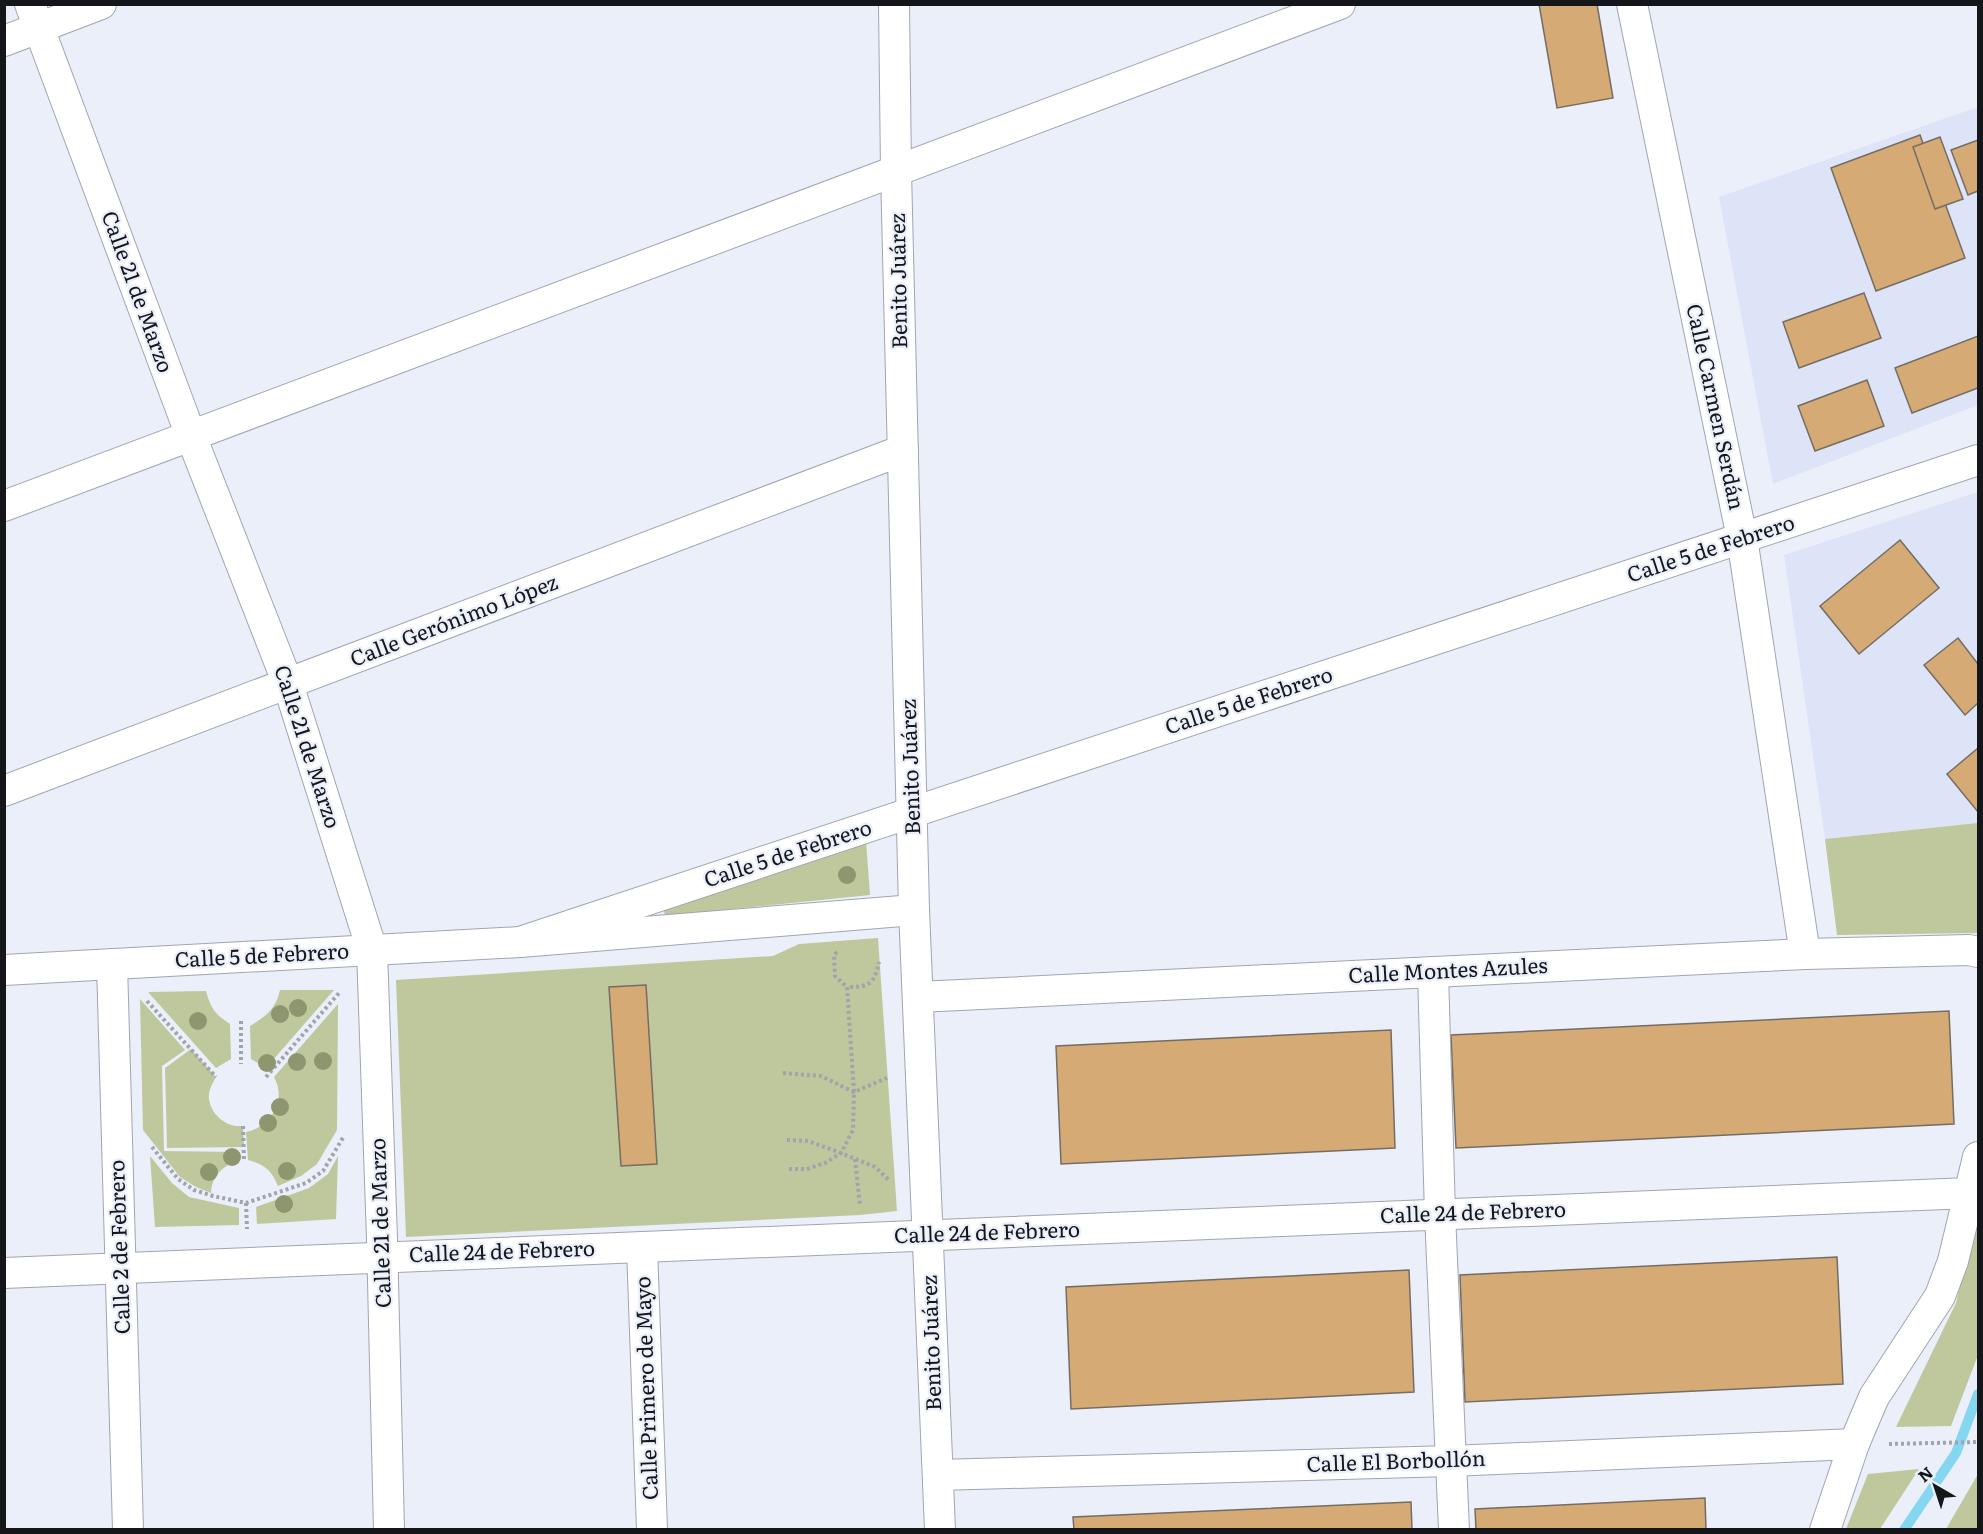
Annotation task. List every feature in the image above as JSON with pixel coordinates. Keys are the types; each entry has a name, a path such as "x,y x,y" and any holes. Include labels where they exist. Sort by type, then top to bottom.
{"street":[{"path":"4,41 34,16 101,4"},
{"name":"Benito Juárez","path":"894,4 912,813 940,1530"},
{"path":"4,506 1341,4"},
{"name":"Calle Carmen Serdán","path":"1632,4 1742,538 1805,954"},
{"name":"Calle 21 de Marzo","path":"34,16 191,436 288,684 372,950 389,1530"},
{"name":"Calle Gerónimo López","path":"4,791 903,450"},
{"name":"Calle 5 de Febrero","path":"520,942 1978,460"},
{"name":"Calle 5 de Febrero","path":"4,970 520,942 915,910"},
{"name":"Calle Montes Azules","path":"918,997 1805,954 1969,950 1978,952"},
{"name":"Calle 2 de Febrero","path":"112,964 128,1530"},
{"path":"1433,972 1440,1214 1454,1530"},
{"path":"1825,1530 1854,1444 1874,1397 1940,1296 1953,1261 1978,1157"},
{"name":"Calle 24 de Febrero","path":"4,1273 1970,1193"},
{"name":"Calle Primero de Mayo","path":"642,1247 652,1530"},
{"name":"Calle El Borbollón","path":"938,1475 1450,1461 1854,1444"}],"path":[{"path":"839,948 834,955 835,976 847,987 863,987 875,978 879,962"},
{"path":"789,1169 807,1169 825,1163 841,1153 853,1130 854,1092 847,987"},
{"path":"267,1077 341,990"},
{"path":"143,996 216,1077"},
{"path":"241,1021 242,1064"},
{"path":"783,1073 820,1076 854,1092 888,1078"},
{"path":"243,1126 244,1162"},
{"path":"151,1146 178,1179 194,1190 246,1203 306,1183 323,1171 345,1134"},
{"path":"787,1140 808,1142 875,1167 894,1185"},
{"path":"855,1159 860,1215"},
{"path":"246,1203 247,1232"},
{"path":"1928,1444 1978,1442"}],"shaded area":[{"path":"1978,107 1978,405 1773,484 1719,197"},
{"path":"1978,492 1978,823 1825,839 1784,555"}],"green space":[{"path":"1978,823 1978,933 1837,935 1825,839"},
{"path":"866,841 870,895 665,916 663,906"},
{"path":"878,938 897,1211 860,1215 406,1237 396,980 773,956 799,944"},
{"path":"280,990 334,990 266,1068 251,1059 250,1026 270,1011"},
{"path":"206,991 214,1010 230,1024 231,1059 216,1068 148,992"},
{"path":"140,999 185,1050 162,1066 164,1151 240,1152 240,1159 224,1168 216,1176 211,1193 180,1177 143,1130"},
{"path":"338,1004 337,1130 317,1164 301,1176 278,1186 267,1169 248,1160 246,1132 263,1125 269,1118 279,1095 274,1077"},
{"path":"191,1049 216,1077 209,1093 210,1105 216,1115 226,1123 243,1126 244,1147 167,1148 165,1068"},
{"path":"150,1156 172,1183 189,1197 239,1208 239,1225 155,1227"},
{"path":"338,1156 336,1219 257,1224 256,1207 309,1188 328,1174"},
{"path":"1978,1205 1978,1355 1951,1426 1896,1427 1956,1303"},
{"path":"1919,1469 1880,1529 1846,1529 1868,1474"},
{"path":"1978,1474 1978,1529 1946,1529"}],"building":[{"path":"1539,4 1597,4 1613,98 1557,108"},
{"path":"1920,135 1965,258 1876,291 1831,168"},
{"path":"1940,137 1963,199 1935,209 1913,147"},
{"path":"1978,140 1978,191 1968,195 1951,150"},
{"path":"1864,293 1881,338 1799,368 1783,322"},
{"path":"1978,336 1978,388 1912,413 1895,368"},
{"path":"1867,380 1884,426 1815,451 1798,406"},
{"path":"1900,540 1939,588 1859,654 1820,606"},
{"path":"1958,638 1978,664 1978,703 1965,715 1924,665"},
{"path":"1978,748 1978,812 1947,774"},
{"path":"646,985 657,1164 621,1166 609,987"},
{"path":"1949,1011 1954,1124 1456,1148 1451,1035"},
{"path":"1391,1030 1395,1148 1061,1164 1056,1046"},
{"path":"1837,1257 1843,1384 1465,1402 1460,1275"},
{"path":"1409,1270 1414,1392 1071,1409 1066,1287"},
{"path":"1705,1498 1706,1530 1476,1530 1475,1509"},
{"path":"1411,1502 1412,1530 1074,1530 1073,1517"}],"waterway":[{"path":"1904,1530 1956,1453 1978,1394"}]}
